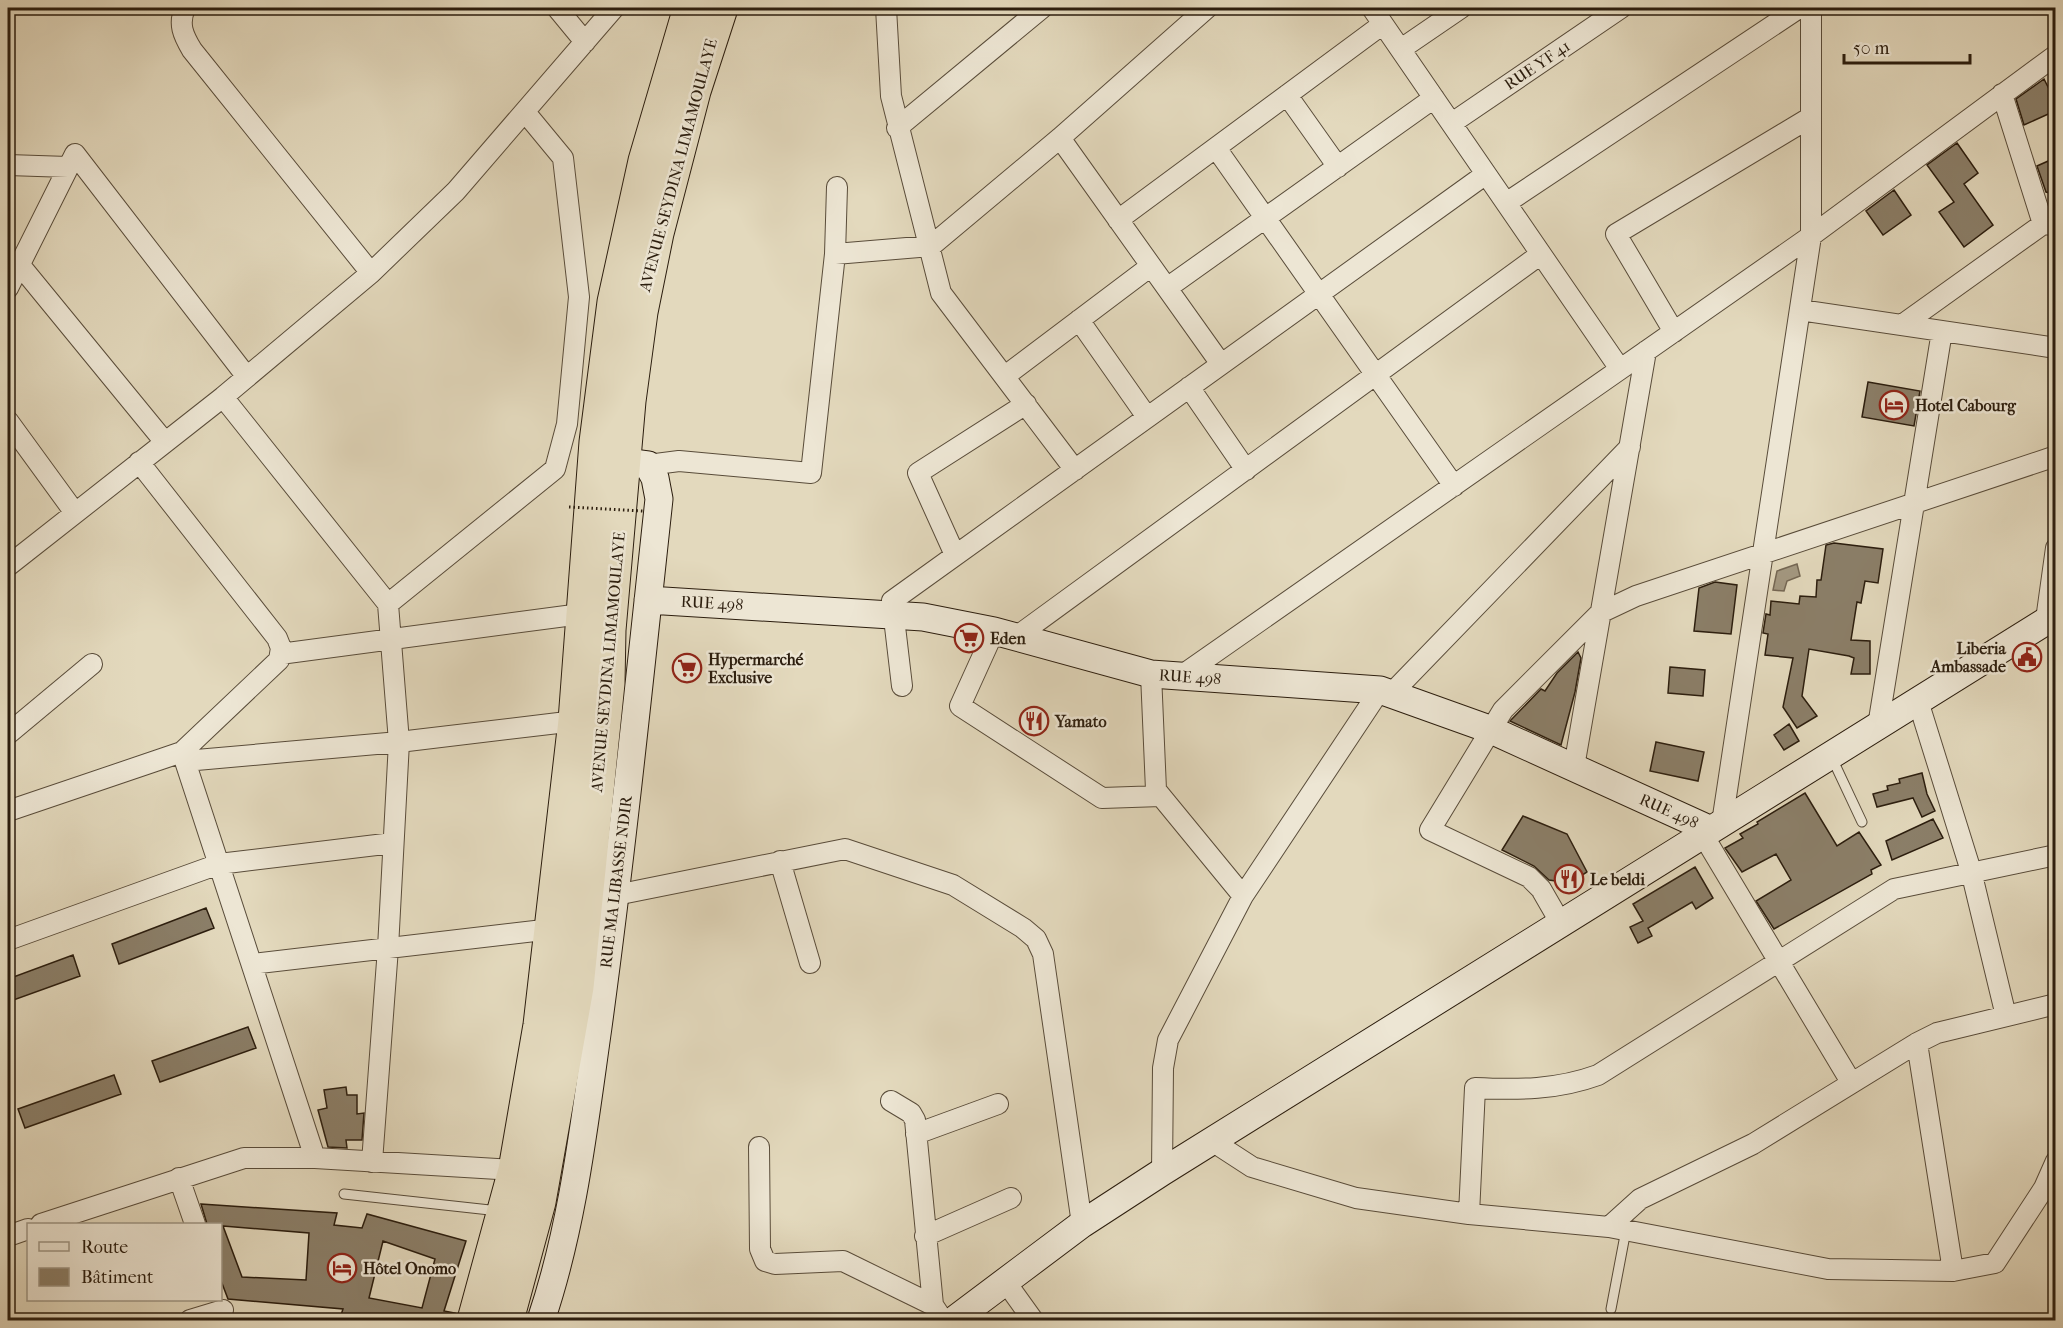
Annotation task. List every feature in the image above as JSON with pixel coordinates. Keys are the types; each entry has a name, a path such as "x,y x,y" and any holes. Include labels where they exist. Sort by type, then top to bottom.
{"highway":[{"name":"AVENUE SEYDINA LIMAMOULAYE","path":"474,1320 515,1170 552,929 576,721 581,614 596,442 614,302 645,161 690,8"},
{"name":"AVENUE SEYDINA LIMAMOULAYE","path":"507,1320 539,1202 577,987 608,683 609,630 637,464 629,401 641,312 652,255 694,91 721,8"}],"street":[{"path":"185,8 180,20 184,36 192,50 371,273"},
{"path":"557,8 585,42"},
{"path":"8,566 164,441 223,397 371,273 456,191 614,8"},
{"path":"886,8 887,71 897,128 931,246 936,280 941,293 1075,470"},
{"path":"897,128 1042,8"},
{"path":"835,254 931,246 1060,138 1207,8"},
{"path":"1401,49 1461,8"},
{"name":"RUE YF 41","path":"1452,123 1621,8"},
{"path":"1506,203 1799,8"},
{"path":"1812,8 1811,236 1763,554 1712,829 1779,962 1851,1082"},
{"path":"1118,220 1287,95 1377,16 1620,369"},
{"path":"1182,676 1811,236 2055,55"},
{"path":"1902,325 2049,224 2002,94"},
{"path":"1287,95 1338,167"},
{"path":"1167,288 1434,98"},
{"path":"388,604 555,469 562,447 567,424 579,297 565,170 563,158 525,112"},
{"path":"1674,332 1616,234 1812,117"},
{"path":"1060,138 1221,364"},
{"path":"1216,148 1454,486"},
{"path":"8,288 75,154 247,377"},
{"path":"8,165 68,166"},
{"path":"902,686 892,601 1486,174"},
{"path":"637,464 679,461 811,472 835,254 837,187"},
{"path":"1161,796 1102,798 960,706 1005,634 1246,470 1542,254"},
{"path":"19,264 164,441"},
{"path":"1005,376 1151,266"},
{"path":"1800,310 2055,348"},
{"path":"1078,320 1147,417"},
{"path":"1878,726 1942,331"},
{"path":"1574,767 1646,351"},
{"path":"1189,387 1246,470"},
{"path":"223,397 388,604 399,742 388,948 372,1162"},
{"path":"955,555 918,473 1026,404"},
{"path":"8,421 75,513"},
{"path":"1162,1172 1163,1068 1168,1040 1243,896 1386,692 1629,447"},
{"path":"1560,922 1541,889 1529,877 1430,830 1489,729 1503,710 1600,613 1636,596 2055,456"},
{"path":"139,462 277,638 280,654 279,660 184,756"},
{"name":"RUE MA LIBASSE NDIR","path":"541,1320 575,1181 616,895 659,499 655,478 637,464"},
{"path":"944,1315 1005,1281 1082,1224 1162,1172 2051,617 2055,548"},
{"name":"RUE 498","path":"648,600 894,614 1005,634 1151,674 1386,692 1489,729 1712,829"},
{"path":"280,654 581,614"},
{"path":"8,734 92,664"},
{"path":"1151,674 1156,790 1243,896"},
{"path":"1918,701 1971,871 2006,1016"},
{"path":"8,811 184,756 399,742 576,721"},
{"path":"184,756 315,1158"},
{"path":"8,940 219,864 393,843"},
{"path":"616,895 837,850 854,850 954,885 1036,939 1043,954 1082,1224"},
{"path":"1469,1214 1475,1088 1529,1090 1579,1082 1598,1075 1894,889 2055,855"},
{"path":"780,861 810,963"},
{"path":"252,963 552,929"},
{"path":"1618,1228 1640,1198 1753,1144 1917,1043 1937,1033 2055,1004"},
{"path":"1917,1043 1953,1271"},
{"path":"891,1101 911,1113 915,1120 925,1236 944,1315"},
{"path":"916,1134 998,1104"},
{"path":"1212,1141 1252,1167 1356,1198 1469,1214 1618,1228 1828,1269 1953,1271 1995,1263 2044,1188 2055,1161"},
{"path":"759,1147 760,1249 765,1261 775,1264 843,1261 944,1315"},
{"path":"44,1223 244,1158 315,1158 515,1170"},
{"path":"179,1178 195,1223"},
{"path":"925,1236 1011,1198"},
{"path":"8,1236 27,1229"},
{"path":"1005,1281 1033,1320"},
{"path":"190,1320 223,1310"}],"lane":[{"path":"1831,755 1862,822"},
{"path":"344,1194 505,1211"},
{"path":"1611,1309 1618,1228"}],"path":[{"path":"568,507 643,511"}],"shaded area":[{"path":"1797,564 1800,576 1787,581 1784,591 1773,590 1777,571"}],"building":[{"path":"2044,79 2055,101 2055,111 2024,125 2016,99"},
{"path":"1957,143 1978,173 1964,184 1993,225 1964,247 1939,212 1954,202 1927,165"},
{"path":"2055,158 2055,194 2046,192 2037,166"},
{"path":"1894,190 1911,215 1883,235 1866,211"},
{"name":"Hotel Cabourg","path":"1868,382 1920,391 1914,426 1862,417"},
{"path":"1834,543 1883,549 1878,583 1865,581 1861,603 1857,602 1851,640 1870,641 1870,674 1851,674 1854,658 1809,649 1802,696 1817,716 1797,728 1783,707 1793,658 1765,655 1768,634 1763,633 1766,614 1770,615 1771,601 1799,604 1800,596 1816,597 1817,580 1821,580 1826,545"},
{"path":"1715,582 1737,585 1731,634 1694,631 1699,588"},
{"path":"1578,652 1581,658 1575,692 1561,745 1510,721 1541,689 1545,691 1557,673"},
{"path":"1670,667 1705,670 1703,696 1668,693"},
{"path":"1789,724 1799,741 1784,750 1774,735"},
{"path":"1656,742 1704,752 1698,781 1650,771"},
{"path":"1922,773 1927,794 1935,811 1922,817 1913,798 1877,807 1873,794 1888,790 1887,786 1900,783 1899,779"},
{"path":"1805,793 1837,846 1859,832 1881,865 1871,870 1872,874 1774,929 1756,901 1791,880 1776,854 1742,872 1725,848 1743,838 1740,834 1758,824 1757,822"},
{"path":"1523,816 1567,834 1587,872 1570,883 1549,880 1534,866 1502,850"},
{"path":"1933,819 1943,838 1892,860 1886,841"},
{"path":"1695,867 1713,898 1696,909 1692,902 1648,928 1652,936 1638,943 1630,927 1643,921 1633,904"},
{"path":"206,908 214,928 119,964 112,944"},
{"path":"73,955 80,976 8,1002 8,979"},
{"path":"248,1027 256,1048 160,1082 152,1061"},
{"path":"114,1075 121,1094 25,1128 18,1109"},
{"path":"346,1087 347,1095 357,1095 357,1114 364,1113 362,1140 346,1140 347,1148 328,1147 318,1110 327,1108 324,1090"},
{"name":"Hôtel Onomo","path":"201,1204 337,1213 334,1225 362,1228 367,1214 466,1241 444,1311 455,1313 454,1320 354,1320 340,1318 343,1309 228,1299 222,1283 222,1223 207,1223","holes":["223,1226 309,1233 306,1280 242,1277","383,1241 435,1259 422,1308 369,1298"]}],"place":[{"name":"Hotel Cabourg","path":"1894,405"},
{"name":"Eden","path":"969,638"},
{"name":"Liberia Ambassade","path":"2027,657"},
{"name":"Hypermarché Exclusive","path":"687,668"},
{"name":"Yamato","path":"1034,721"},
{"name":"Le beldi","path":"1569,879"},
{"name":"Hôtel Onomo","path":"342,1268"}]}
